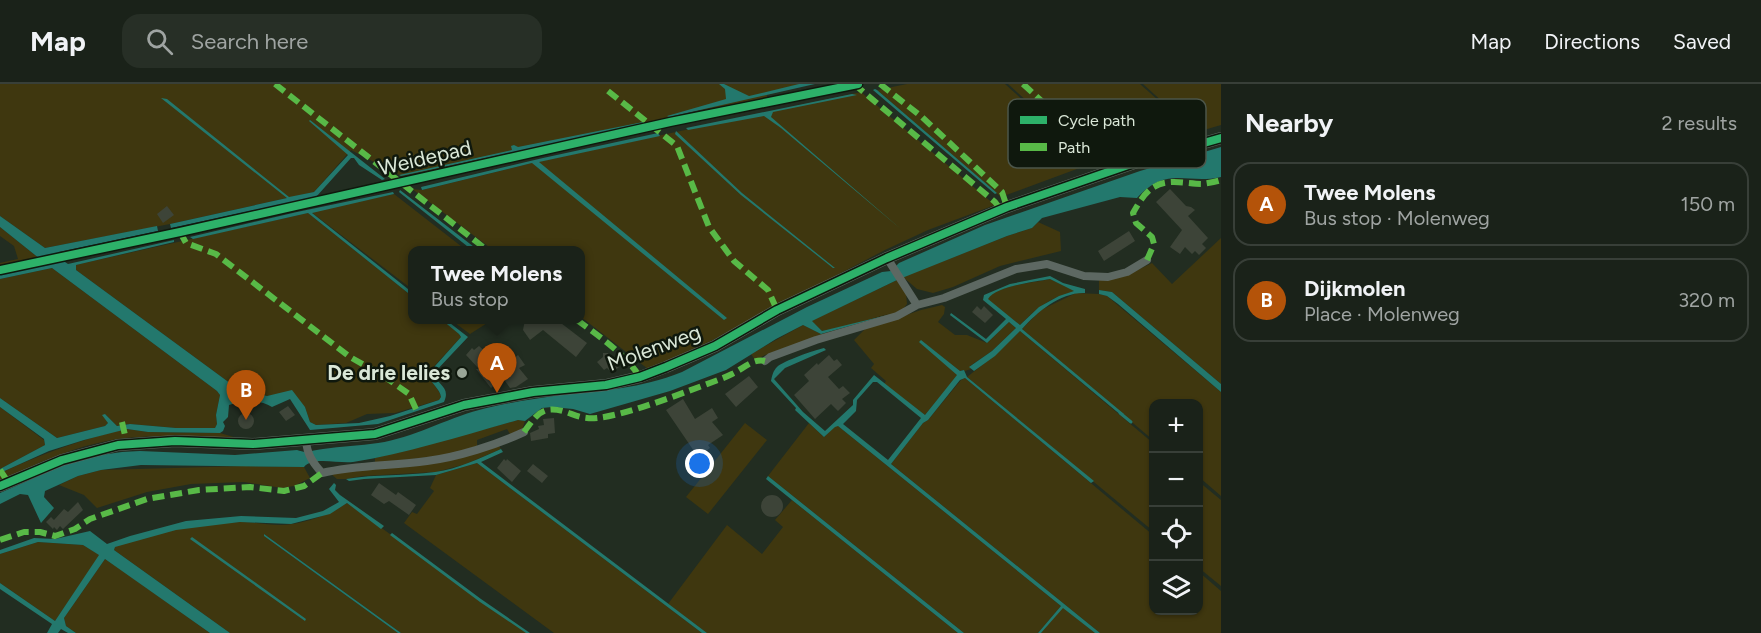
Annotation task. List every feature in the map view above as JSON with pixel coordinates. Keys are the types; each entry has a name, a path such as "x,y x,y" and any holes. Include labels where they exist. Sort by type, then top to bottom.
{"main road":[{"name":"Molenweg","path":"1206,142 1221,138"},
{"name":"Molenweg","path":"0,486 62,459 118,445 175,441 306,445 375,434 464,405 533,392 606,385 640,377 715,346 777,310 1007,207 1120,168"}],"street":[{"path":"765,361 816,340 897,316 918,305 944,298 1016,269 1047,264 1084,276 1108,277 1127,272 1147,260"},
{"path":"888,261 918,305"},
{"path":"306,445 314,464 322,473 345,468 429,461 460,455 524,432"}],"shaded area":[{"path":"0,84 806,84 767,95 767,100 696,111 658,123 546,148 401,176 351,150 314,192 170,224 45,248 0,216"},
{"path":"907,84 1005,84 1022,99 1008,99 1008,168 1079,168 1001,197 877,90"},
{"path":"1008,84 1140,84 1157,99 1025,99"},
{"path":"1143,84 1221,84 1221,125 1206,129 1206,99 1160,99"},
{"path":"861,92 995,205 928,230 885,250 711,341 648,369 585,320 585,246 488,246 412,189 422,190 532,163"},
{"path":"394,194 461,246 408,246 408,286 311,212"},
{"path":"308,213 408,293 408,324 448,324 461,337 427,374 440,394 439,400 395,413 367,414 346,423 316,425 310,422 305,407 285,393 267,396 238,389 76,270 75,265"},
{"path":"1038,222 1060,232 1061,251 1000,266 953,287 933,293 917,289 903,277 1032,228"},
{"path":"0,227 40,259 0,268 0,263 18,259 14,246 0,236"},
{"path":"1221,238 1221,384 1112,292 1099,290 1099,280 1125,276 1152,263 1172,284"},
{"path":"52,268 217,391 220,395 215,428 176,428 130,424 117,426 105,414 108,423 105,426 57,438 0,398 0,279"},
{"path":"1050,279 1075,291 1044,304 1020,325 987,299 992,294 1016,285"},
{"path":"897,280 906,293 907,304 903,309 887,318 816,337 755,360 751,354 803,325 821,334 891,313 822,331 811,321"},
{"path":"1076,293 1107,296 1221,392 1221,496 1203,480 1203,399 1149,399 1149,437 1022,329 1041,310"},
{"path":"942,305 945,307 944,314 938,322 955,335 967,335 987,343 1009,322 1016,328 992,351 970,366 971,369 965,371 960,371 920,340 958,375 925,415 884,384 886,381 871,368 874,364 854,340 865,329"},
{"path":"456,324 486,324 470,334"},
{"path":"1020,331 1149,440 1149,528 967,377"},
{"path":"965,378 1149,532 1149,615 1203,615 1203,575 1221,591 1221,633 1100,633 891,464"},
{"path":"0,407 44,440 45,445 0,469"},
{"path":"518,420 525,421 522,430 510,434 507,429 477,440 477,446 448,455 375,463 375,458"},
{"path":"745,423 767,440 708,514 686,497"},
{"path":"809,423 824,437 835,426 838,426 1061,606 1038,633 964,633 768,476"},
{"path":"127,429 148,432 220,433 240,439 154,436 126,438 93,444 61,454 0,481 0,473 31,460 78,442"},
{"path":"499,446 501,449 466,464 436,472 346,479 337,479 331,474"},
{"path":"477,463 702,633 554,633 404,523 412,512 417,514 434,491 430,488 436,475"},
{"path":"245,466 304,467 310,478 294,486 282,488 244,482 191,484 147,492 97,508 84,495 59,485 78,476 101,470"},
{"path":"1203,485 1221,500 1221,586 1203,571"},
{"path":"792,500 958,633 707,633 668,604 727,525 762,554 783,527 775,520"},
{"path":"347,503 527,633 401,633 264,534 398,633 230,633 114,550 115,546 130,541 193,526 241,522 280,525 299,523 321,516"},
{"path":"38,542 83,545 100,555 55,621 0,583 0,554"},
{"path":"105,559 210,633 76,633 66,626 64,618"},
{"path":"1063,607 1095,633 1041,633"}],"water":[{"path":"719,84 724,84 749,96 799,84 815,84 667,116 726,99 725,89"},
{"path":"875,89 997,193 995,194 873,90"},
{"path":"852,94 857,95 773,112 771,117 902,230 764,116 688,130 686,128"},
{"path":"161,98 167,99 289,197 314,192 348,155 310,120 385,179 382,180 351,158 316,197 171,228 170,224 287,198"},
{"path":"643,122 645,124 399,175 512,150 511,146 514,145 518,147"},
{"path":"676,131 742,193 835,268 741,195 675,134"},
{"path":"658,133 660,136 539,162 727,318 724,320 532,163 422,190 421,187 543,158"},
{"path":"1221,147 1221,177 1168,179 1148,188 1137,198 1120,197 1042,218 1032,228 897,280 812,321 822,331 892,314 821,334 803,325 726,370 670,391 590,414 573,409 542,408 525,421 518,420 416,449 353,462 320,461 304,467 141,465 101,470 78,476 45,491 44,497 54,508 41,523 28,495 20,494 0,504 0,493 61,466 101,455 140,451 235,455 297,450 307,452 371,444 391,441 466,414 519,401 622,388 666,378 682,372 807,307 882,272 891,271 899,263 985,225 1150,168 1206,168 1206,151"},
{"path":"400,190 473,246 467,246 399,192"},
{"path":"393,192 394,194 312,213 408,289 408,293 308,213 193,239 190,237"},
{"path":"0,216 45,248 157,226 158,231 59,252 56,256 68,264 174,240 174,242 76,265 76,270 238,389 267,396 292,390 305,407 310,422 316,425 359,423 390,416 439,400 441,397 439,391 427,375 461,337 447,324 451,324 468,337 434,373 445,389 444,402 378,424 310,430 290,399 272,407 262,403 245,402 229,405 228,417 223,422 225,426 220,433 148,432 127,429 49,451 0,473 0,469 45,445 44,439 0,407 0,398 57,438 105,426 108,423 102,415 105,414 117,426 130,424 176,428 215,428 220,395 52,268 0,279 0,274 44,264 0,227"},
{"path":"1050,276 1063,283 1085,289 1085,293 1067,296 1050,304 1022,329 1124,414 1122,416 1020,331 995,356 974,371 969,367 992,351 1016,328 1009,322 987,343 950,315 951,313 986,339 1006,319 983,300 984,295 1010,284","holes":["1050,279 1074,291 1039,307 1020,325 988,299 1007,288"]},
{"path":"1099,290 1112,292 1221,384 1221,392 1118,304 1107,296 1099,294"},
{"path":"921,340 960,371 964,370 967,377 1094,481 1091,483 965,378 960,380 928,420 923,423 891,464 1100,633 1095,633 1063,608 1041,633 1038,633 1061,606 838,426 824,437 795,410 796,408 771,381 772,375 780,365 824,348 826,350 785,368 774,379 803,412 825,431 853,405 853,400 874,375 925,415 957,375 919,342","holes":["873,382 877,382 921,418 888,460 843,424 856,411 857,400"]},
{"path":"501,449 503,452 481,462 707,633 702,633 477,463 436,475 349,481 346,479 444,471"},
{"path":"768,476 964,633 958,633 766,479"},
{"path":"334,483 335,490 340,495 384,526 381,529 347,503 330,514 291,524 240,522 176,530 115,547 114,550 230,633 210,633 105,559 64,618 66,626 76,633 68,633 61,629 58,633 47,633 52,624 0,589 0,583 55,621 99,555 83,545 38,542 0,554 0,550 34,538 55,539 90,531 107,544 186,521 241,516 296,518 323,511 339,502 329,489"},
{"path":"392,533 530,633 526,633 480,602 390,535"},
{"path":"264,534 401,633 398,633"},
{"path":"192,537 306,619 305,621 190,539"}],"building":[{"path":"1170,189 1186,206 1195,210 1188,216 1208,238 1202,244 1206,248 1199,255 1195,251 1192,254 1185,247 1180,254 1170,247 1182,230 1156,202"},
{"path":"167,206 174,215 163,223 157,214"},
{"path":"1129,231 1135,241 1104,261 1098,251"},
{"path":"977,306 981,310 984,306 993,315 985,323 972,312"},
{"path":"524,324 562,324 587,343 576,357 543,330 530,340 523,330"},
{"path":"479,346 491,357 494,355 504,367 518,355 525,365 519,368 528,379 510,388 503,378 491,388 476,369 479,369 466,355 472,348 474,350"},
{"path":"603,353 608,353 619,367 612,373 607,368 604,370 597,362 603,357"},
{"path":"829,355 842,365 828,377 839,389 843,386 850,393 842,399 846,403 838,411 831,404 815,419 794,395 809,381 804,375"},
{"path":"749,376 758,387 736,407 725,394"},
{"path":"683,399 695,419 712,408 718,418 712,422 723,435 708,445 710,448 698,457 666,410"},
{"path":"288,406 295,415 286,421 279,412"},
{"path":"246,413 254,421 246,429 238,421"},
{"path":"554,418 555,433 548,434 548,438 531,441 530,433 539,429 538,426 544,425 543,419"},
{"path":"504,459 521,471 512,482 497,468"},
{"path":"533,464 548,476 542,483 527,471"},
{"path":"379,483 396,495 398,492 416,505 409,515 389,501 384,504 371,495"},
{"path":"772,495 780,498 783,506 780,514 772,517 764,514 761,506 764,498"},
{"path":"78,502 83,510 63,529 60,526 57,530 54,527 53,529 46,522 51,517 54,520 64,509 68,512"}],"waterway":[{"path":"1120,413 1131,422"}],"marked path":[{"path":"275,84 482,246"},
{"path":"854,84 995,202 1001,210"},
{"path":"880,84 922,117 1002,192 1007,207"},
{"path":"1023,84 1039,99"},
{"path":"608,91 677,146 709,227 734,261 768,290 777,310"},
{"path":"1147,260 1154,244 1152,237 1136,223 1133,213 1148,192 1159,184 1165,183 1202,184 1221,180"},
{"path":"180,232 186,243 216,254 350,357 409,394 421,420"},
{"path":"582,324 619,353 640,377"},
{"path":"524,432 543,411 552,409 587,418 612,416 717,380 752,362 765,361"},
{"path":"122,422 127,444"},
{"path":"0,470 8,482"},
{"path":"0,540 24,532 40,532 55,536 75,529 90,519 147,499 199,490 250,487 284,491 304,486 322,473"}],"cycle path":[{"name":"Weidepad","path":"0,270 670,122 858,84"},
{"path":"1206,142 1221,138"},
{"path":"0,486 62,460 118,445 175,441 253,444 375,434 464,405 533,392 606,385 640,377 715,346 777,310 887,258 1007,207 1120,168"}],"place":[{"name":"De drie lelies","path":"462,373"},
{"name":"Twee Molens","path":"497,393"},
{"name":"Dijkmolen","path":"246,420"}]}
